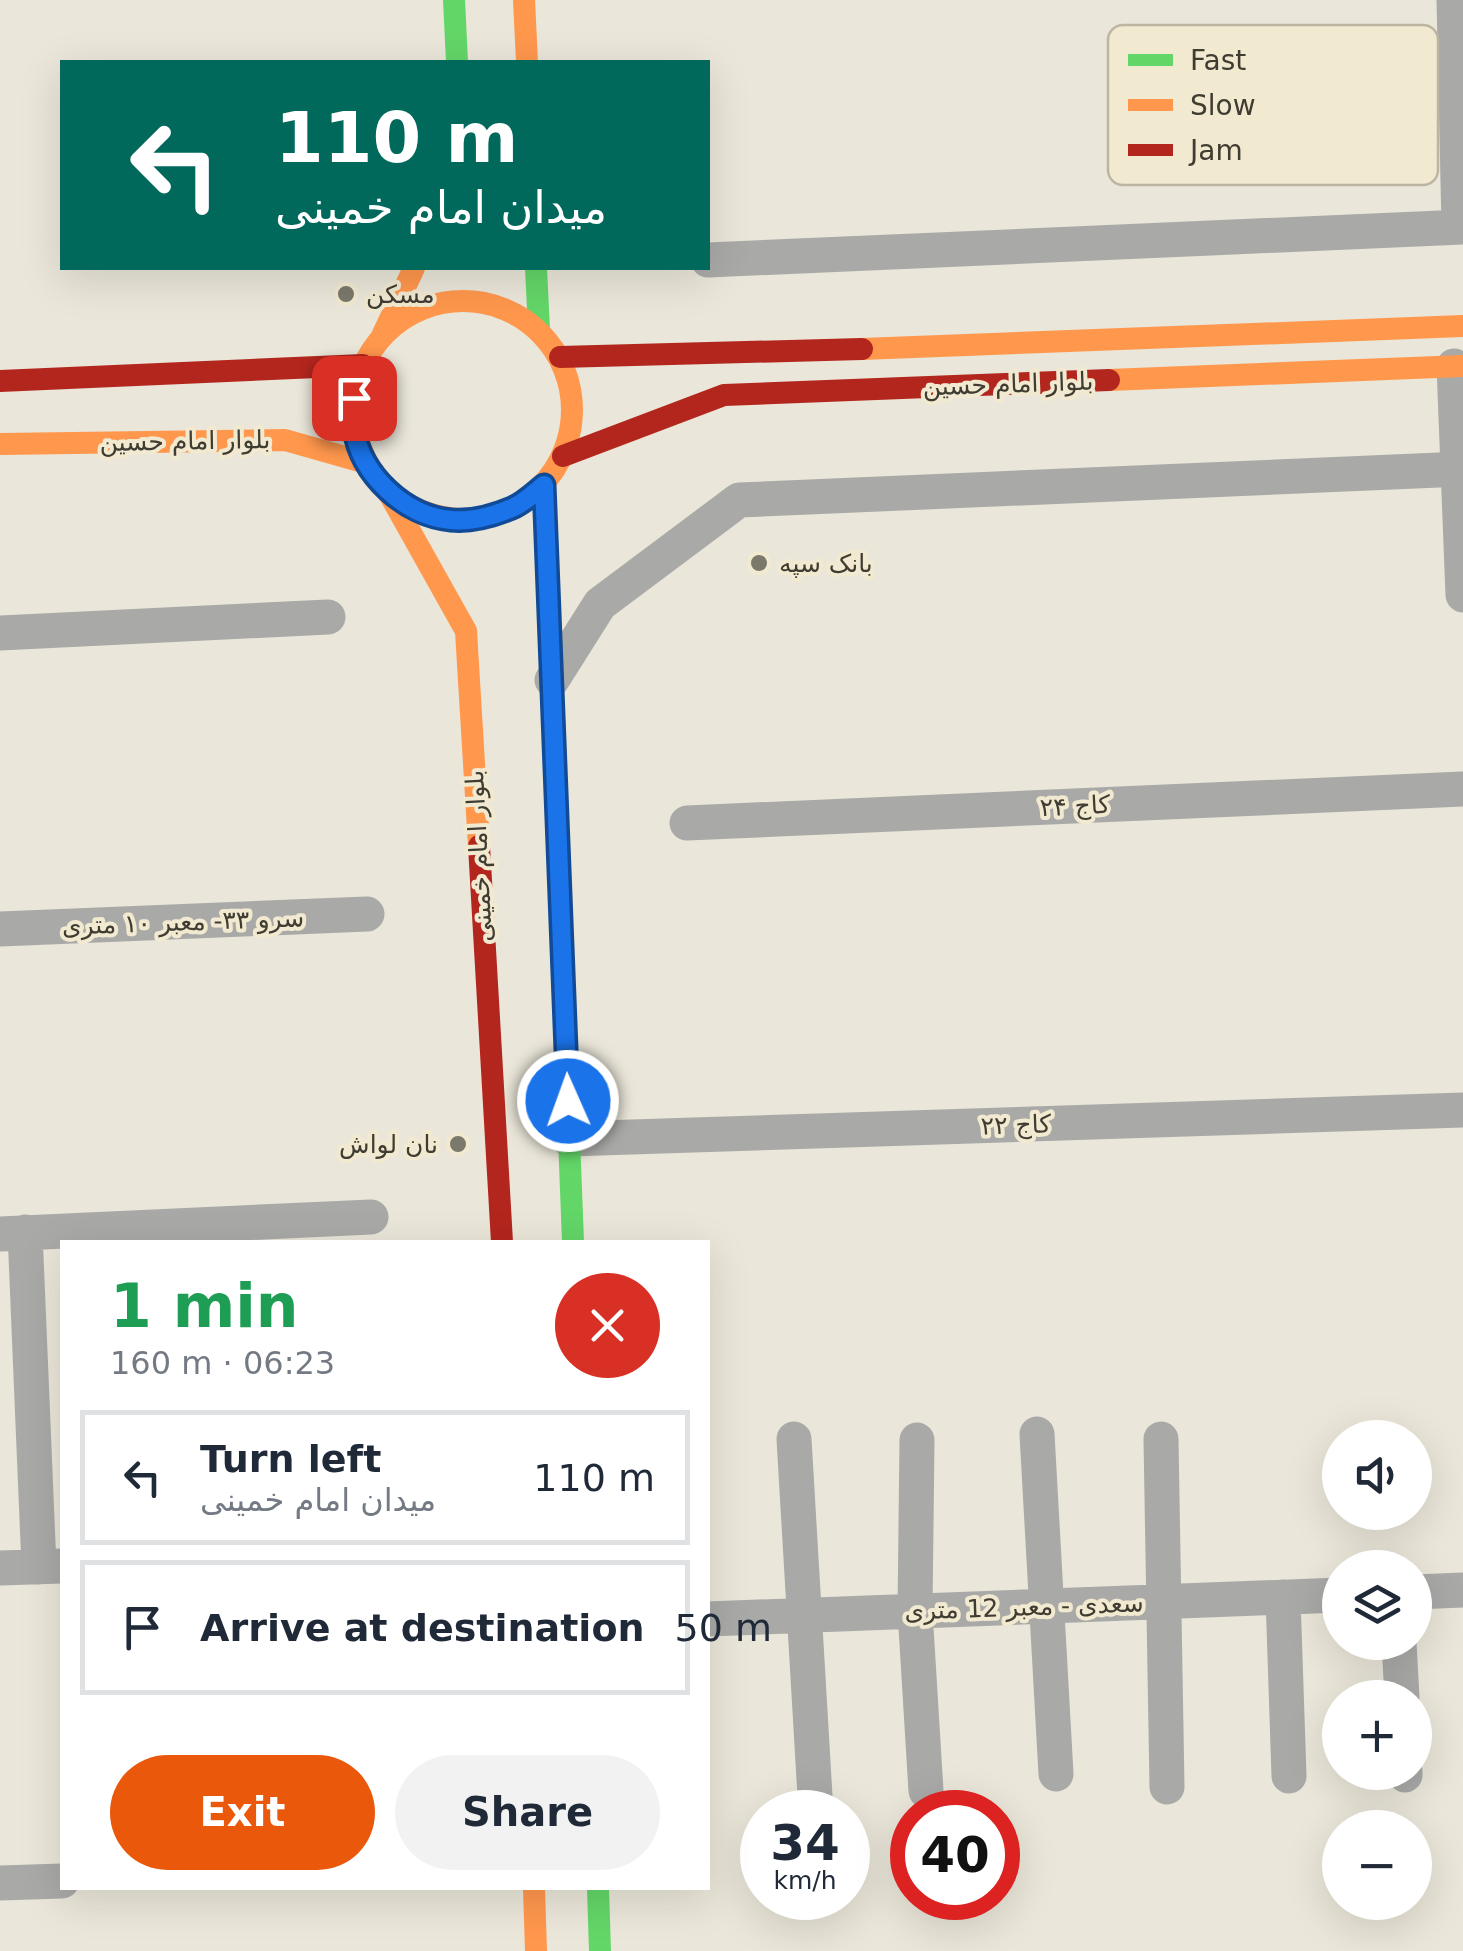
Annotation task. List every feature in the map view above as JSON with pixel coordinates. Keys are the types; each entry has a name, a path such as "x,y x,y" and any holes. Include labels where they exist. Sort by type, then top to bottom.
{"street":[{"path":"454,0 457,60"},
{"path":"524,0 527,60"},
{"path":"710,260 1461,227 1454,0"},
{"path":"382,336 409,314 442,302 477,301 510,310 539,330 560,357 572,389 573,423 563,456 544,485 517,506 484,518 449,520 416,510 386,490 366,463 354,431 354,398 363,365 382,336 413,270"},
{"path":"536,270 539,330"},
{"name":"بلوار امام حسین","path":"560,357 1463,326"},
{"path":"0,381 363,365"},
{"path":"1459,366 1463,595"},
{"name":"بلوار امام حسین","path":"563,456 724,395 1459,366"},
{"name":"بلوار امام حسین","path":"0,444 285,440 366,463"},
{"path":"552,680 600,604 740,500 1460,469"},
{"path":"544,485 573,1240"},
{"name":"بلوار امام خمینی","path":"386,490 466,631 502,1240"},
{"path":"0,633 328,617"},
{"name":"کاج ۲۴","path":"687,823 1463,789"},
{"name":"سرو ۳۳- معبر ۱۰ متری","path":"0,929 367,914"},
{"name":"کاج ۲۲","path":"569,1139 1463,1110"},
{"path":"0,1568 51,1566 12,1233 371,1217"},
{"path":"1037,1434 1056,1774"},
{"path":"794,1439 815,1790"},
{"path":"1160,1439 1167,1787"},
{"path":"917,1440 914,1611 926,1790"},
{"path":"1432,1591 1463,1590"},
{"name":"سعدی - معبر 12 متری","path":"710,1619 1322,1596"},
{"path":"1283,1597 1289,1776"},
{"path":"0,1883 60,1881"},
{"path":"534,1890 536,1951"},
{"path":"598,1890 600,1951"}],"traffic: fast":[{"path":"454,0 457,60"},
{"path":"536,270 539,330"},
{"path":"544,485 573,1240"},
{"path":"598,1890 600,1951"}],"traffic: slow":[{"path":"524,0 527,60"},
{"path":"382,336 413,270"},
{"path":"463,301 505,309 540,333 564,368 572,410 564,452 540,487 505,511 463,519 421,511 386,487 362,452 354,410 362,368 386,333 421,309 463,301"},
{"path":"862,349 1463,326"},
{"path":"1109,380 1463,366"},
{"path":"0,444 285,440 366,463"},
{"path":"387,490 466,631 479,846"},
{"path":"534,1890 536,1951"}],"traffic: jam":[{"path":"560,357 862,349"},
{"path":"0,381 363,365"},
{"path":"563,456 724,395 1109,380"},
{"path":"479,846 502,1240"}],"place":[{"name":"مسکن","path":"346,294"},
{"name":"بانک سپه","path":"759,563"},
{"name":"نان لواش","path":"458,1144"}],"route":[{"path":"354,398 354,431 366,463 386,490 416,510 449,520 484,518 517,506 544,485 568,1101"}]}
